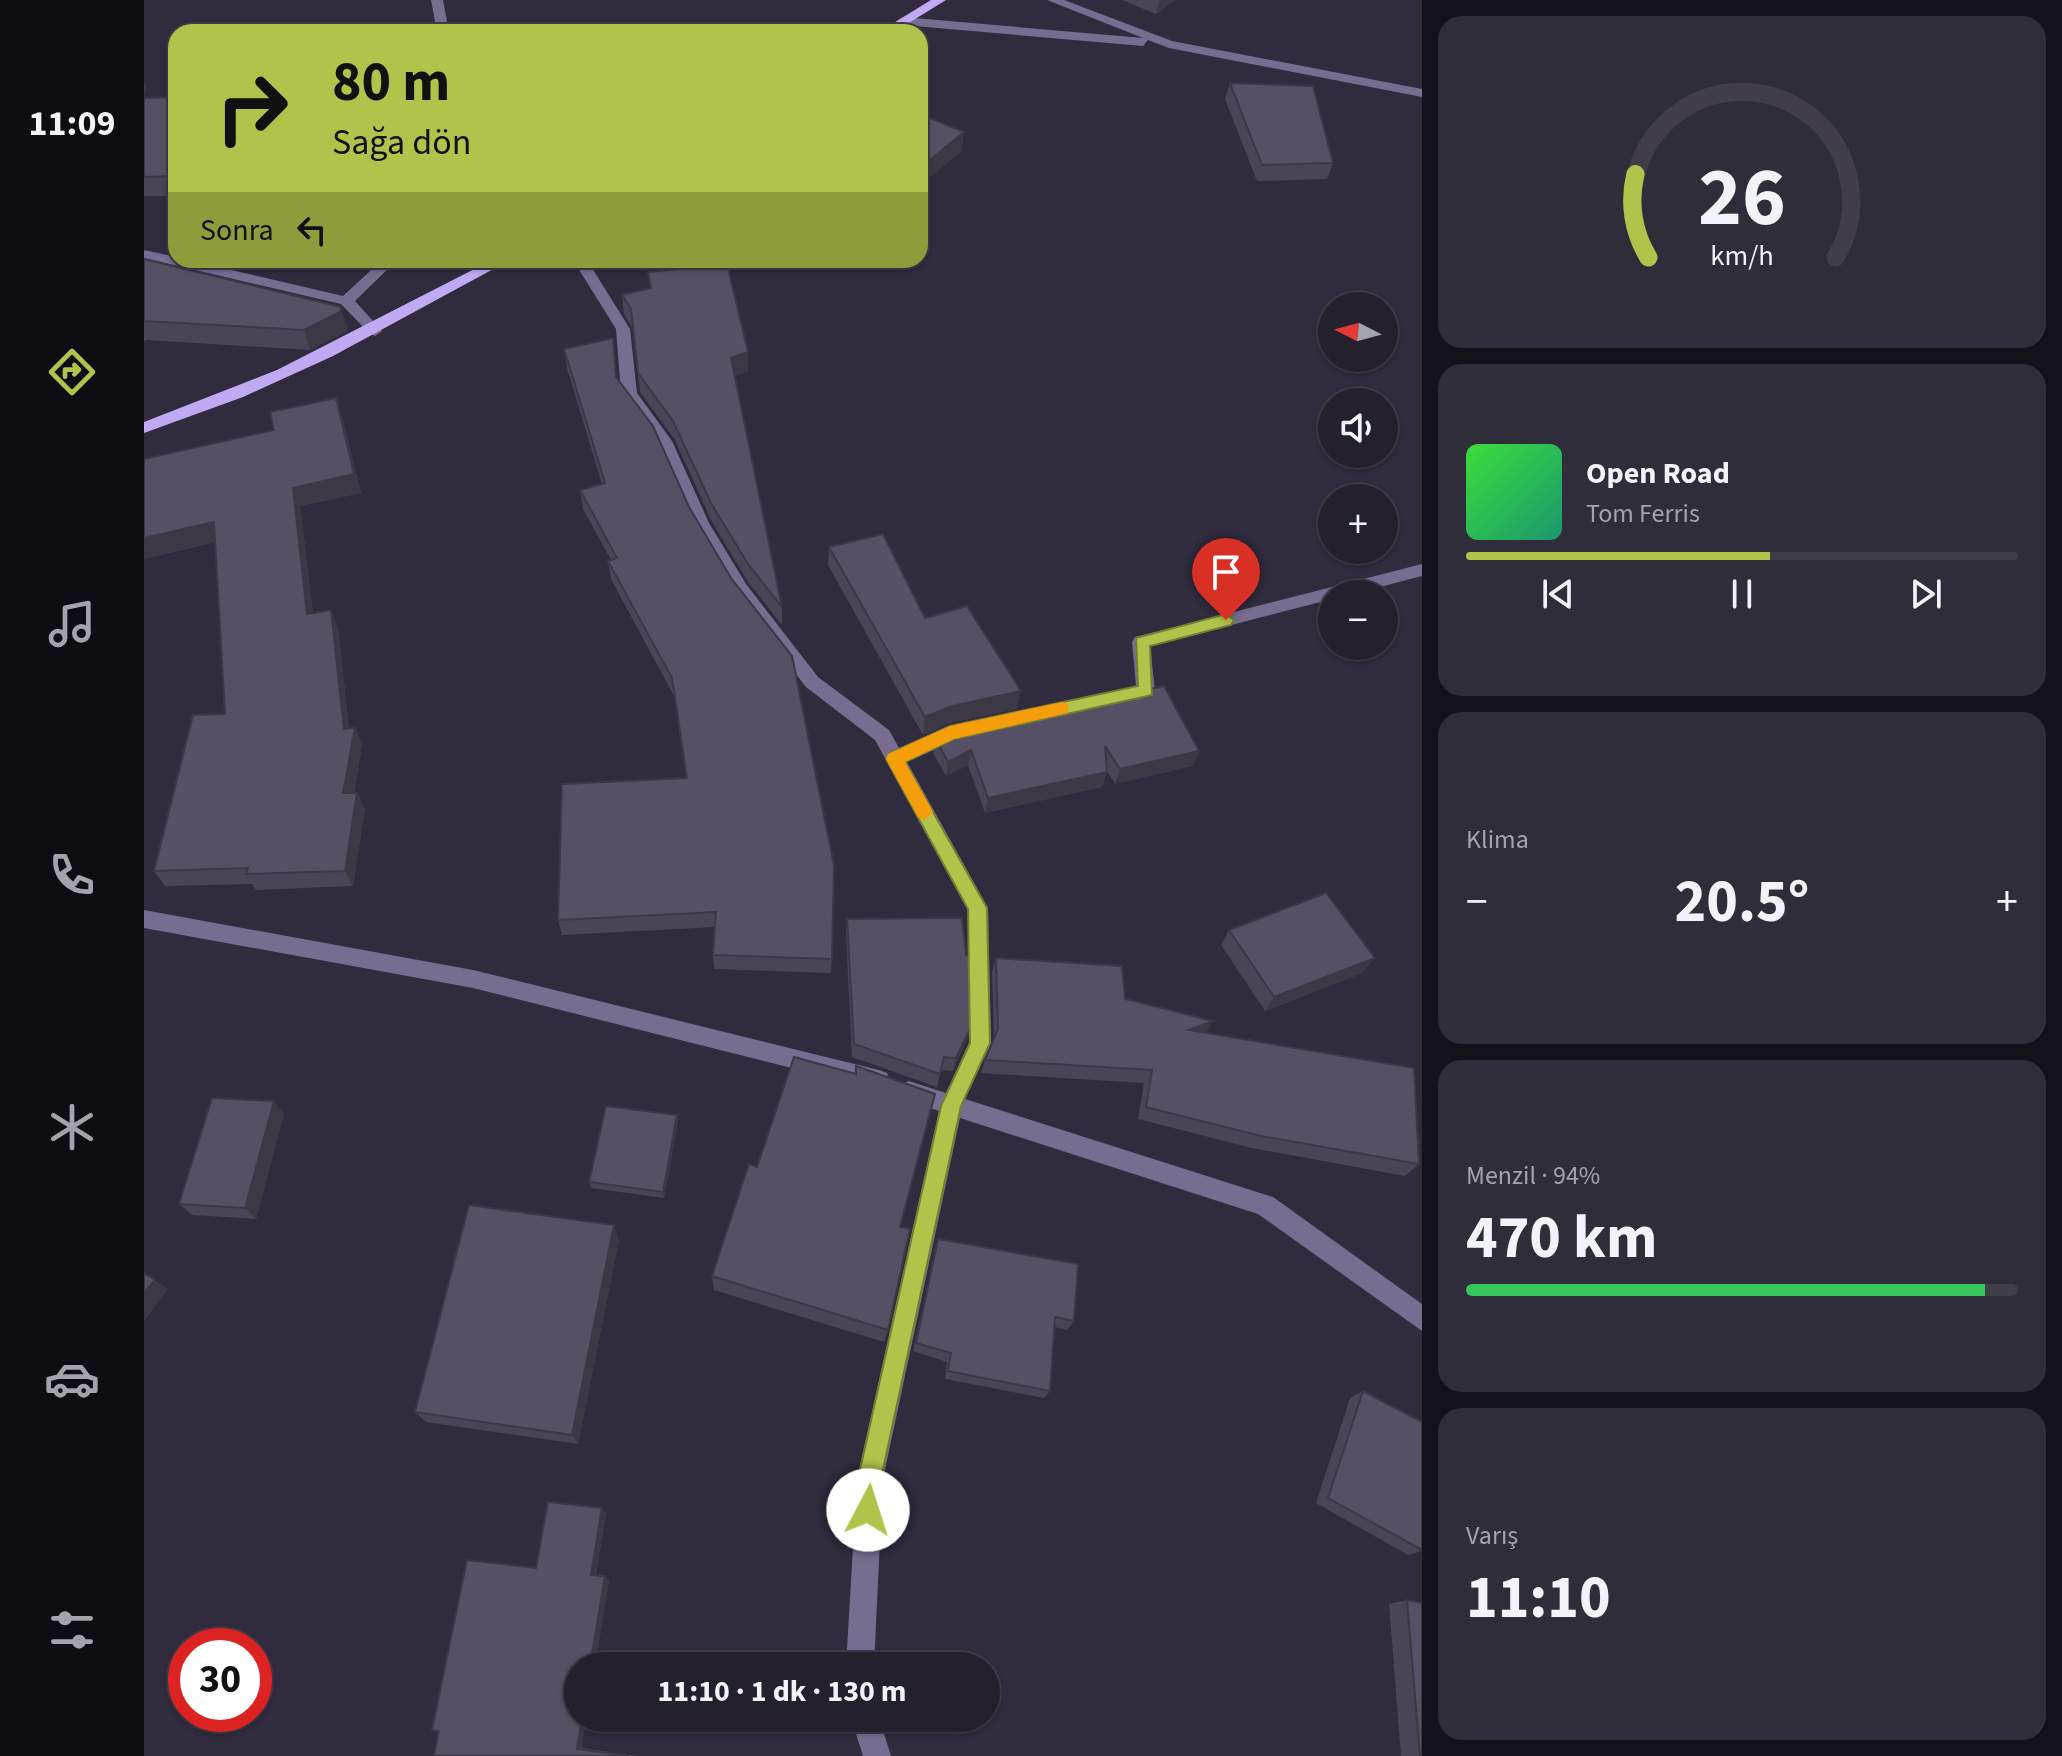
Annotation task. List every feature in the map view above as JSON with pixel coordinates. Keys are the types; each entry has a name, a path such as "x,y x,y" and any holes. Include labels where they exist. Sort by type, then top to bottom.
{"main road":[{"path":"898,24 940,0"},
{"path":"144,428 221,403 375,331 489,268"}],"street":[{"path":"437,0 442,24"},
{"path":"1053,0 1169,44"},
{"path":"903,21 1169,44 1422,93"},
{"path":"144,254 168,260"},
{"path":"204,268 346,301 375,331"},
{"path":"346,301 381,268"},
{"path":"585,268 623,329 629,394 664,441 701,524 740,589 812,682 882,735 978,908 980,1043 951,1106 870,1479 861,1652"},
{"path":"1101,700 1146,691 1141,642 1422,570"},
{"path":"894,759 950,733 981,726"},
{"path":"144,919 473,979 855,1071 951,1106 1265,1205 1422,1319"},
{"path":"869,1732 877,1756"}],"building":[{"path":"1230,83 1313,86 1333,163 1262,165"},
{"path":"168,97 168,176 144,177 144,98"},
{"path":"928,117 964,132 928,161"},
{"path":"144,259 168,265 168,268 181,268 341,307 340,312 304,330 144,321"},
{"path":"728,268 748,352 731,358 782,607 748,564 711,503 673,421 638,373 631,309 622,295 651,288 648,272"},
{"path":"613,338 616,377 653,426 689,507 731,578 792,656 834,865 832,959 713,955 716,912 558,920 562,784 687,778 672,678 608,561 617,558 580,490 605,483 564,349"},
{"path":"336,398 354,474 293,488 307,614 331,610 344,729 355,728 343,793 357,793 345,871 246,874 248,868 154,871 193,715 225,714 214,522 144,538 144,459 274,430 270,412"},
{"path":"883,534 925,618 967,606 1021,691 952,706 925,717 829,547"},
{"path":"1164,686 1199,751 1120,769 1105,746 1107,772 988,798 971,750 948,762 935,738 958,728"},
{"path":"1326,893 1375,958 1274,997 1229,930"},
{"path":"962,918 966,955 969,956 970,1029 956,1058 944,1057 940,1074 854,1044 847,919"},
{"path":"996,958 1122,966 1125,999 1213,1021 1189,1030 1414,1068 1419,1164 1261,1136 1146,1107 1152,1070 985,1060 998,1029"},
{"path":"794,1057 856,1074 856,1066 935,1094 900,1227 910,1229 888,1330 712,1276 749,1164 757,1167"},
{"path":"212,1098 274,1101 245,1208 179,1204"},
{"path":"606,1106 677,1115 663,1192 589,1182"},
{"path":"469,1205 614,1225 572,1435 415,1412"},
{"path":"938,1239 1078,1264 1074,1321 1055,1317 1050,1391 948,1371 951,1353 916,1343"},
{"path":"144,1273 155,1280 144,1293"},
{"path":"1363,1391 1422,1422 1422,1550 1328,1498"},
{"path":"548,1502 602,1508 591,1575 605,1576 592,1652 564,1652 564,1732 580,1732 577,1749 629,1756 434,1756 439,1731 432,1730 467,1560 536,1568"},
{"path":"1407,1600 1422,1603 1422,1756 1420,1756"}],"slow traffic":[{"path":"924,812 894,759 950,733 1062,709"}],"route":[{"path":"868,1510 870,1479 951,1106 980,1043 978,908 894,759 950,733 1146,691 1141,642 1226,620"}]}
